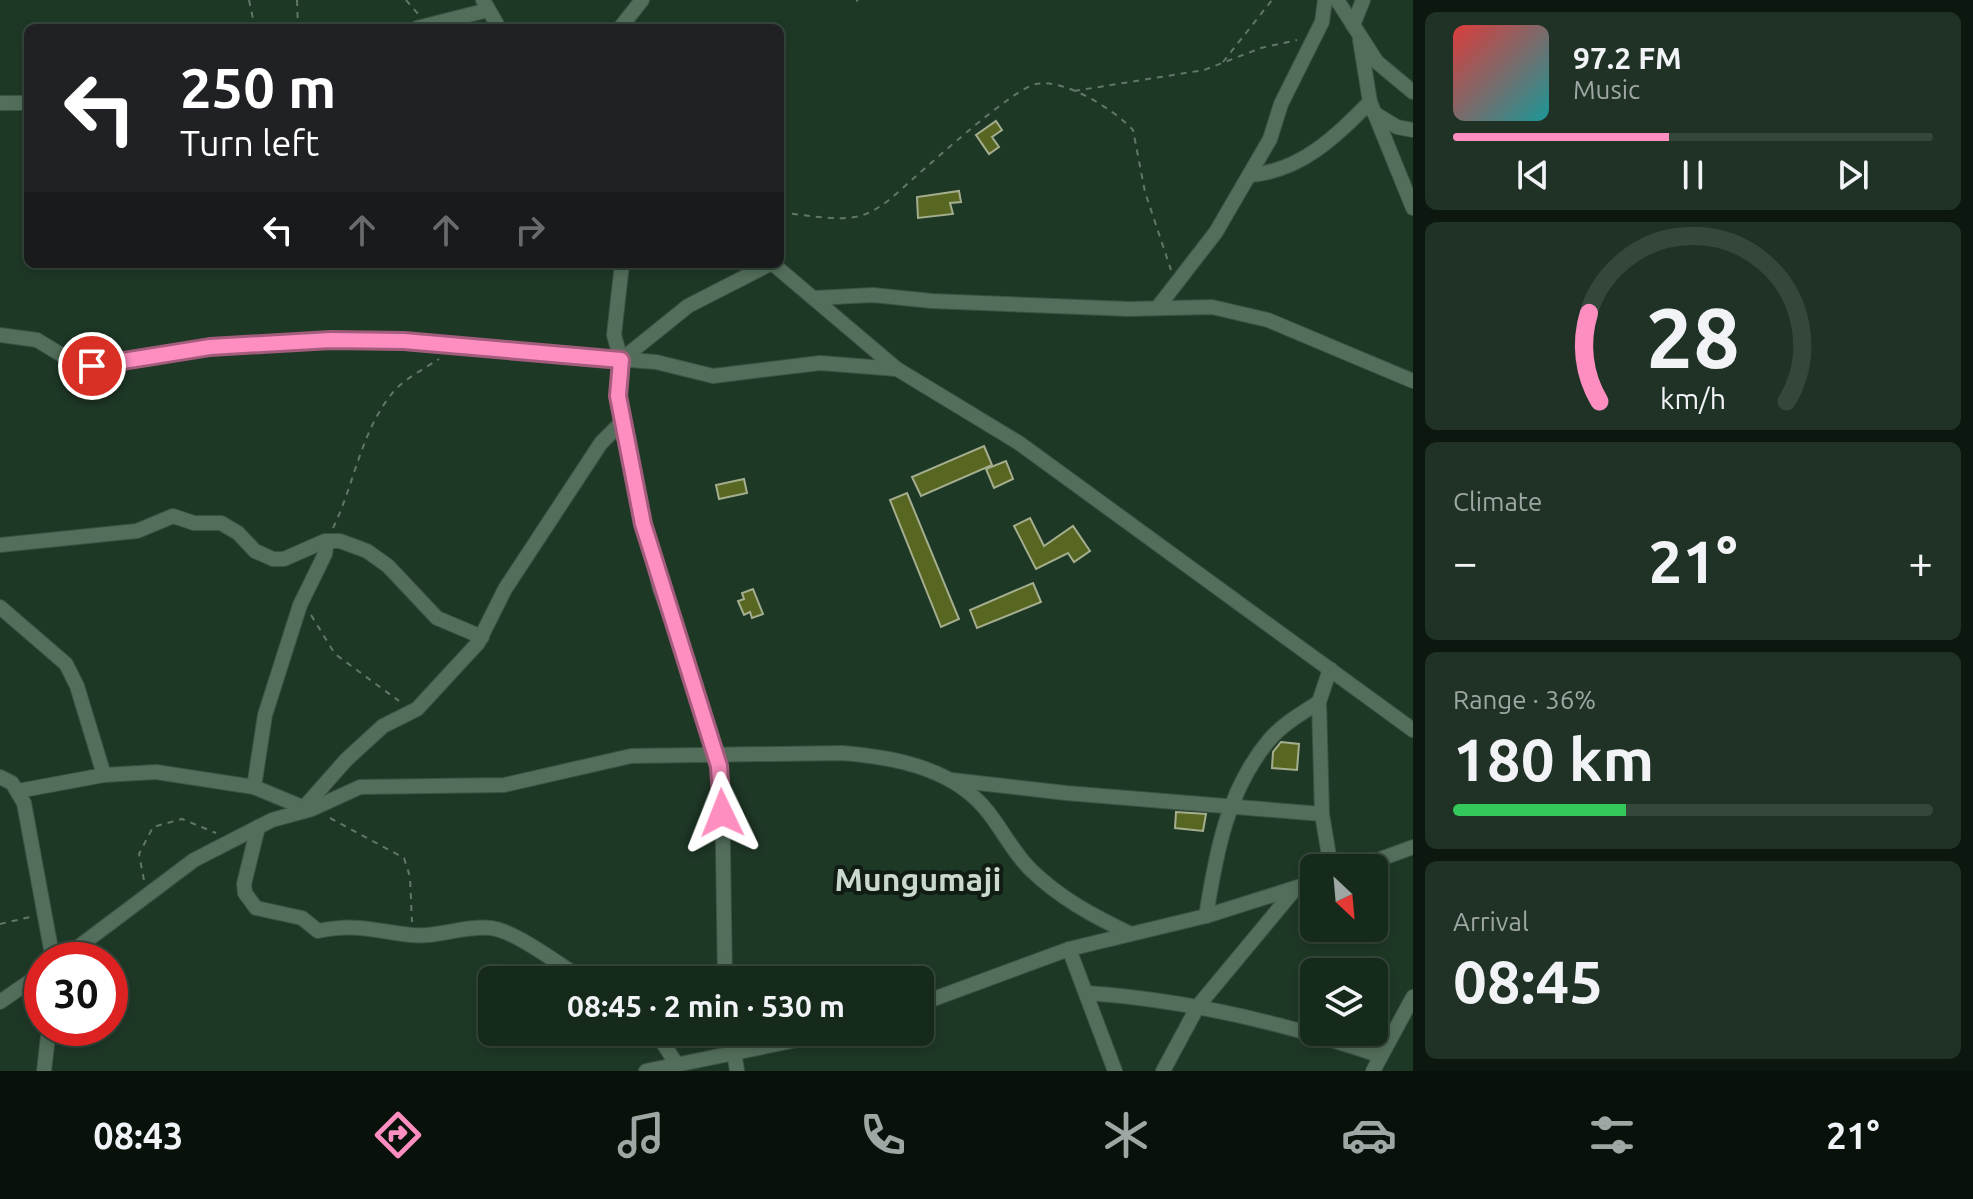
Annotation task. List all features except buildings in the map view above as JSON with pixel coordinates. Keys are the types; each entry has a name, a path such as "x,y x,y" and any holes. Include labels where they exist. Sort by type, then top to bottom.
{"street":[{"path":"623,24 642,0"},
{"path":"1158,307 1216,232 1250,175 1318,31 1325,0"},
{"path":"1337,0 1377,62 1413,92"},
{"path":"1348,13 1363,0"},
{"path":"429,24 485,5 497,24"},
{"path":"1360,40 1372,107 1413,208"},
{"path":"0,103 24,103"},
{"path":"1250,175 1302,161 1372,107"},
{"path":"1372,107 1397,127 1413,130"},
{"path":"621,268 614,327 621,360 618,396 652,561 722,784 725,966"},
{"path":"621,360 688,306 764,268"},
{"path":"777,268 897,369 1019,443 1413,730"},
{"path":"814,298 873,295 932,301 1212,307 1268,320 1413,381"},
{"path":"0,335 37,340 65,357 92,366 210,347 367,340 664,363 713,376 820,363 897,369"},
{"path":"305,809 371,736 417,709 482,637 505,589 601,443 623,421"},
{"path":"0,545 137,531 173,516 194,523 221,523 255,551 273,559 284,559 327,541 340,541 367,551 394,572 430,613 453,627 482,637"},
{"path":"254,787 265,715 302,600 325,554 327,541"},
{"path":"0,607 66,664 77,686 104,775"},
{"path":"1329,854 1322,814 1319,702 1330,669"},
{"path":"1206,916 1220,831 1232,805 1270,739 1319,702"},
{"path":"84,942 194,860 258,827 355,788 372,785 504,785 631,756 812,752 872,756 923,768 951,780 981,803 1030,869 1071,903 1129,933"},
{"path":"18,791 104,775 156,772 254,787 305,809"},
{"path":"0,777 18,791 29,820 50,942"},
{"path":"951,780 1066,793 1322,814"},
{"path":"258,827 244,884 245,893 256,908 302,918 313,930 379,927 412,935 459,928 499,930 560,966"},
{"path":"1388,856 1413,847"},
{"path":"934,999 1069,949 1206,916 1300,887"},
{"path":"1163,1071 1198,1006 1296,888"},
{"path":"1069,949 1115,1071"},
{"path":"0,1002 24,985"},
{"path":"1087,993 1198,1006 1281,1024 1381,1056"},
{"path":"1373,1071 1413,997"},
{"path":"44,1071 47,1046"},
{"path":"665,1046 677,1065"},
{"path":"733,1046 737,1071"},
{"path":"646,1071 774,1046"}],"path":[{"path":"249,0 254,24"},
{"path":"297,0 298,24"},
{"path":"406,0 422,24"},
{"path":"1223,62 1272,0"},
{"path":"1073,91 1170,76 1318,31"},
{"path":"784,213 839,218 861,215 896,194 1014,93 1038,83 1073,91 1113,112 1133,130 1151,216 1175,286"},
{"path":"327,541 366,440 391,395 408,379 460,345"},
{"path":"302,600 335,654 390,695 417,709"},
{"path":"305,809 404,858 410,877 412,935"},
{"path":"148,893 139,854 153,827 182,819 231,841"},
{"path":"0,924 36,917 48,924"}],"district":[{"name":"Mungumaji","path":"918,879"}],"route":[{"path":"92,366 210,347 331,340 404,341 621,360 618,396 643,524 660,589 689,667 719,766 722,813"}]}
